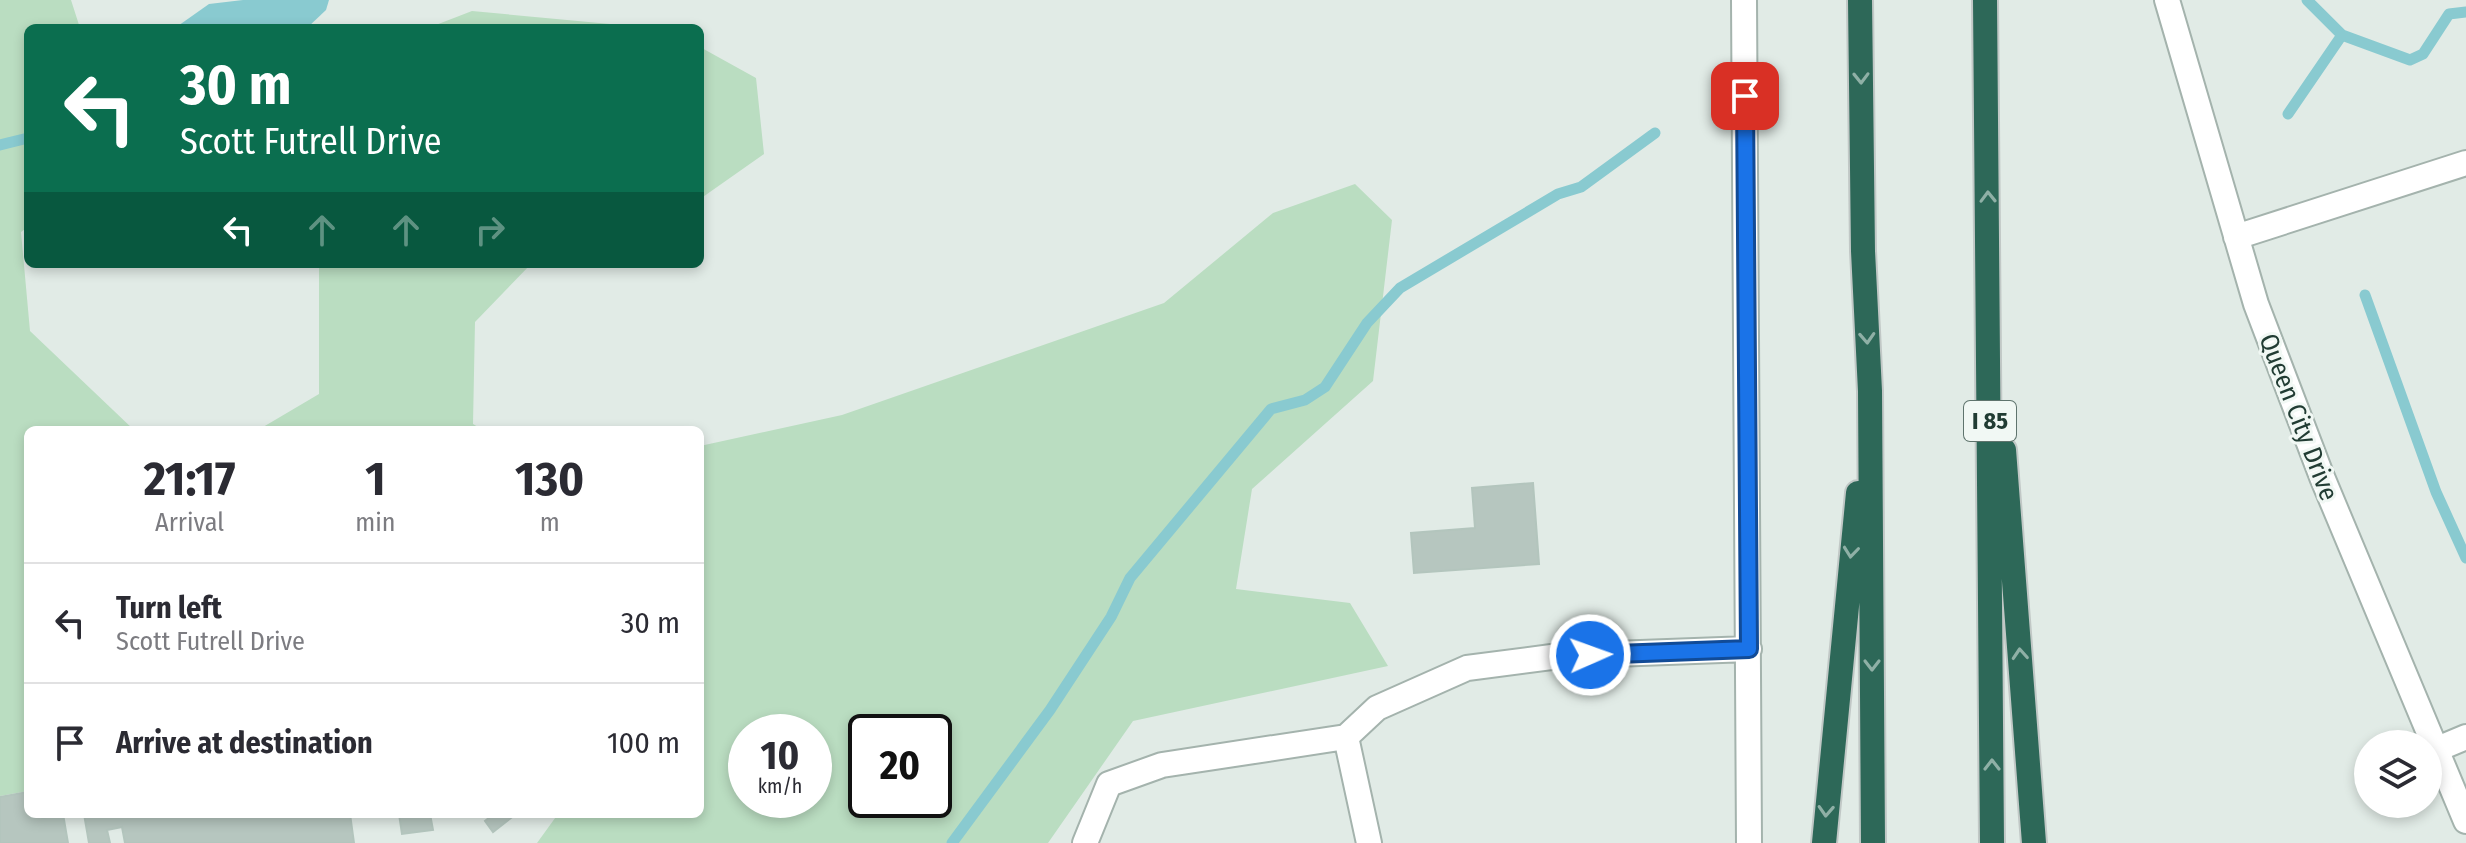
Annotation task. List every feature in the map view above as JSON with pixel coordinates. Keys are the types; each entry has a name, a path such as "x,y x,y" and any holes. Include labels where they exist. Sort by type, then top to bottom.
{"highway":[{"path":"1860,0 1863,251 1870,391 1873,843"},
{"name":"I 85","path":"1985,0 1992,843"},
{"path":"1988,232 2034,843"},
{"path":"1824,843 1870,391"}],"street":[{"path":"1744,0 1749,843"},
{"name":"Queen City Drive","path":"2167,0 2256,304 2322,477 2427,730"},
{"path":"2236,237 2466,163"},
{"path":"1085,843 1109,784 1162,765 1346,737 1377,708 1467,668 1559,656 1749,649"},
{"path":"1346,737 1369,843"},
{"path":"2442,747 2466,737"},
{"name":"Queen City Drive","path":"2442,766 2466,821"}],"green space":[{"path":"0,0 71,0 79,24 24,24 24,230 21,232 30,331 130,426 24,426 24,792 0,796"},
{"path":"472,11 610,24 438,24"},
{"path":"704,49 756,78 764,154 704,196"},
{"path":"1355,184 1392,220 1373,381 1252,489 1236,589 1350,603 1388,666 1133,721 1048,843 537,843 555,818 704,818 704,445 842,415 1164,303 1273,213"},
{"path":"319,268 527,268 475,322 473,424 476,426 265,426 319,394"}],"water":[{"path":"243,0 329,0 326,10 311,24 181,24 209,4"}],"building":[{"path":"1533,483 1539,564 1414,573 1411,533 1475,528 1472,488"},
{"path":"24,793 24,818 64,818 68,843 0,843 0,797"},
{"path":"85,818 351,818 354,843 125,843 122,827 107,830 110,843 89,843"},
{"path":"400,818 431,818 433,830 402,834"},
{"path":"489,818 511,818 493,832 485,821"}],"waterway":[{"path":"2307,0 2342,35 2410,60 2423,54 2449,14 2466,12"},
{"path":"2288,114 2342,35"},
{"path":"952,843 1050,710 1111,617 1130,578 1271,409 1305,400 1325,387 1367,323 1400,288 1558,194 1581,187 1655,133"},
{"path":"0,145 24,139"},
{"path":"2365,295 2436,492 2466,558"}],"route":[{"path":"1590,655 1749,649 1745,96"}]}
